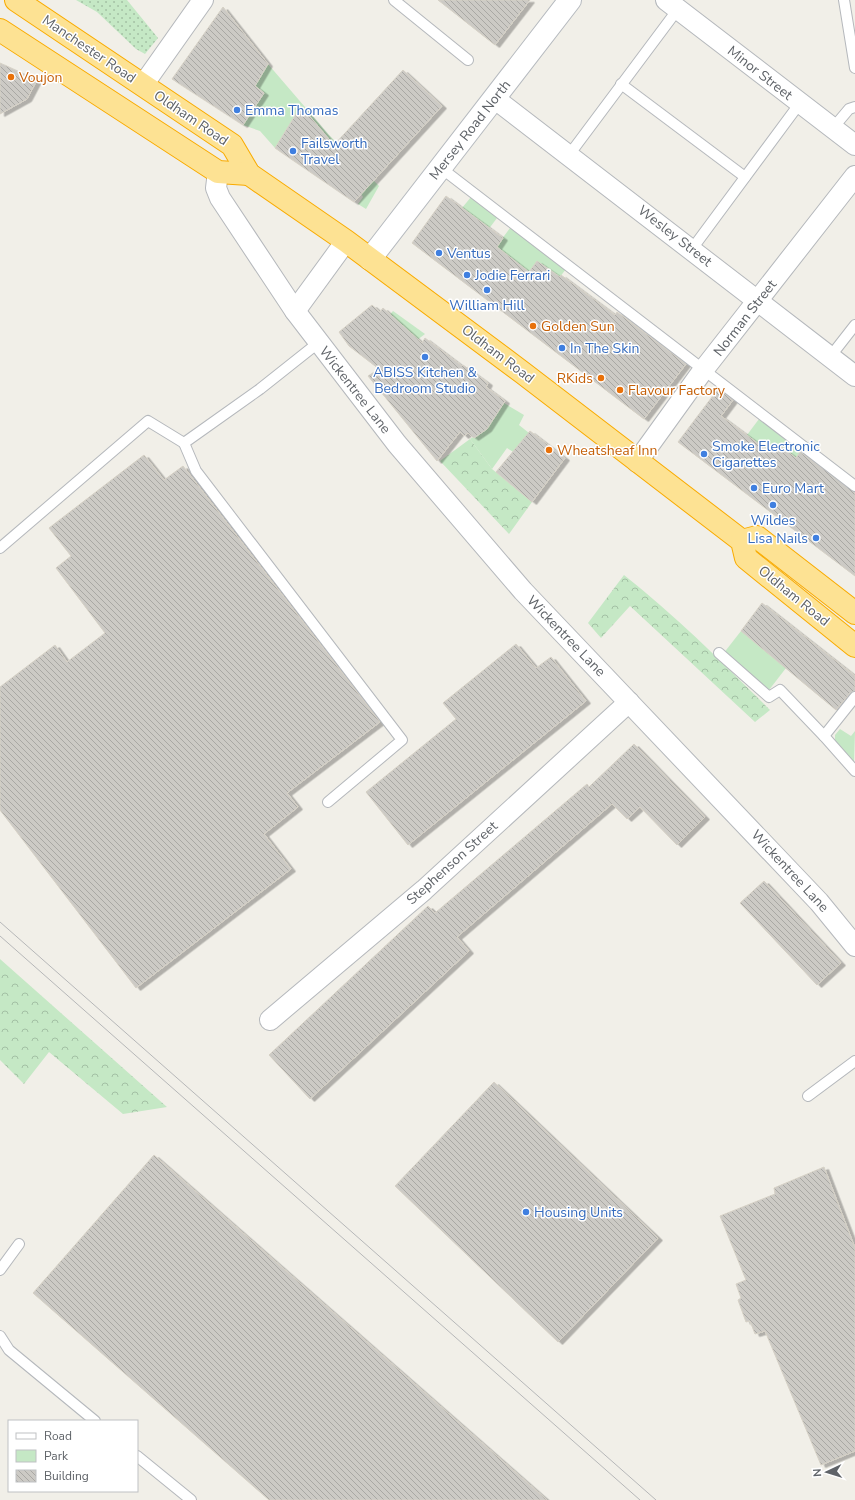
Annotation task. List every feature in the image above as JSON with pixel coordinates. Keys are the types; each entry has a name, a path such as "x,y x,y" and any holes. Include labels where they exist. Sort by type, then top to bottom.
{"highway":[{"name":"Manchester Road","path":"16,0 143,85"},
{"path":"0,30 218,172 249,174"},
{"name":"Oldham Road","path":"143,85 232,145 249,174 346,241 524,373 637,462 742,541 746,558 855,646"},
{"name":"Oldham Road","path":"742,541 757,537 855,613"}],"street":[{"path":"143,85 203,0"},
{"name":"Mersey Road North","path":"370,259 570,0"},
{"name":"Minor Street","path":"672,4 855,145"},
{"name":"Wesley Street","path":"494,98 855,376"},
{"name":"Wickentree Lane","path":"218,172 216,188 220,198 318,343 397,444 519,586 827,910 855,946"},
{"name":"Norman Street","path":"637,462 704,369 759,301 855,176"},
{"path":"295,311 346,241"},
{"name":"Stephenson Street","path":"270,1020 424,890 629,702"}],"lane":[{"path":"394,0 468,60"},
{"path":"844,0 855,68"},
{"path":"569,155 622,84 672,4"},
{"path":"622,84 744,177"},
{"path":"692,249 800,103"},
{"path":"832,128 855,107"},
{"path":"441,168 855,486"},
{"path":"830,357 855,325"},
{"path":"184,443 260,389 318,343"},
{"path":"0,548 148,421 184,443 196,472 402,740 328,802"},
{"path":"719,653 769,697 780,690 855,771"},
{"path":"824,736 855,697"},
{"path":"808,1096 855,1061"},
{"path":"0,1270 19,1244"},
{"path":"0,1336 9,1350 94,1420"},
{"path":"138,1457 191,1500"}],"green space":[{"path":"76,0 127,0 158,38 145,54 136,49 97,12"},
{"path":"268,64 329,135 379,186 366,209 358,204 363,197 315,123 301,106 275,148 260,131 243,125 264,93 255,86"},
{"path":"471,197 497,218 482,238 462,208"},
{"path":"510,228 566,269 550,290 555,274 537,261 529,272 496,247"},
{"path":"393,311 425,334 408,347 387,318"},
{"path":"504,403 524,415 519,425 529,433 515,453 507,448 492,469 470,439 487,428"},
{"path":"759,419 801,452 781,479 779,446 774,452 768,448 759,461 747,435"},
{"path":"470,439 492,469 532,502 509,534 440,461"},
{"path":"624,575 681,623 770,710 755,722 630,606 601,638 588,623"},
{"path":"741,631 786,668 769,690 723,654"},
{"path":"840,729 851,736 855,731 854,763 835,742 835,735"},
{"path":"0,959 167,1107 123,1114 49,1052 24,1084 0,1060"}],"building":[{"path":"438,0 530,0 495,45"},
{"path":"223,7 268,64 255,86 264,93 243,125 172,79"},
{"path":"0,63 37,80 27,99 0,114"},
{"path":"403,70 442,106 354,202 275,148 301,106 334,145"},
{"path":"446,196 503,238 497,247 529,272 537,261 560,277 561,275 615,315 617,312 686,364 644,419 412,243"},
{"path":"372,305 380,312 383,308 422,343 425,338 462,366 463,365 488,383 486,387 505,401 487,429 474,438 468,433 464,436 460,432 437,461 368,376 379,369 349,346 339,332"},
{"path":"718,389 733,400 721,416 767,450 769,448 774,452 779,445 796,458 800,452 855,492 855,576 678,442"},
{"path":"530,431 565,458 532,502 496,472"},
{"path":"144,455 164,480 183,466 380,722 287,793 298,807 264,834 291,869 136,988 0,810 0,687 55,645 67,662 105,633 56,568 71,556 49,528"},
{"path":"762,603 855,676 855,691 850,693 836,710 741,631"},
{"path":"516,644 536,668 551,657 586,701 408,845 366,792 456,719 443,703"},
{"path":"634,744 705,817 677,845 640,807 627,819 612,804 457,937 469,951 310,1099 269,1055 428,906 435,913 587,784 589,787"},
{"path":"764,881 841,963 817,985 740,903"},
{"name":"Housing Units","path":"494,1082 658,1238 558,1342 395,1186"},
{"path":"154,1155 547,1500 269,1500 33,1293"},
{"path":"824,1167 855,1248 855,1451 821,1465 765,1331 755,1334 750,1321 746,1322 738,1300 741,1298 736,1284 746,1280 720,1216 775,1194 774,1188"}],"tram line":[{"path":"0,922 656,1500"},
{"path":"0,936 640,1500"}],"place":[{"name":"Voujon","path":"11,77"},
{"name":"Emma Thomas","path":"237,110"},
{"name":"Failsworth Travel","path":"293,151"},
{"name":"Ventus","path":"439,253"},
{"name":"Jodie Ferrari","path":"467,275"},
{"name":"William Hill","path":"487,290"},
{"name":"Golden Sun","path":"533,326"},
{"name":"In The Skin","path":"562,348"},
{"name":"ABISS Kitchen & Bedroom Studio","path":"425,357"},
{"name":"RKids","path":"601,378"},
{"name":"Flavour Factory","path":"620,390"},
{"name":"Wheatsheaf Inn","path":"549,450"},
{"name":"Smoke Electronic Cigarettes","path":"704,454"},
{"name":"Euro Mart","path":"754,488"},
{"name":"Wildes","path":"773,505"},
{"name":"Lisa Nails","path":"816,538"},
{"name":"Housing Units","path":"526,1212"}]}
